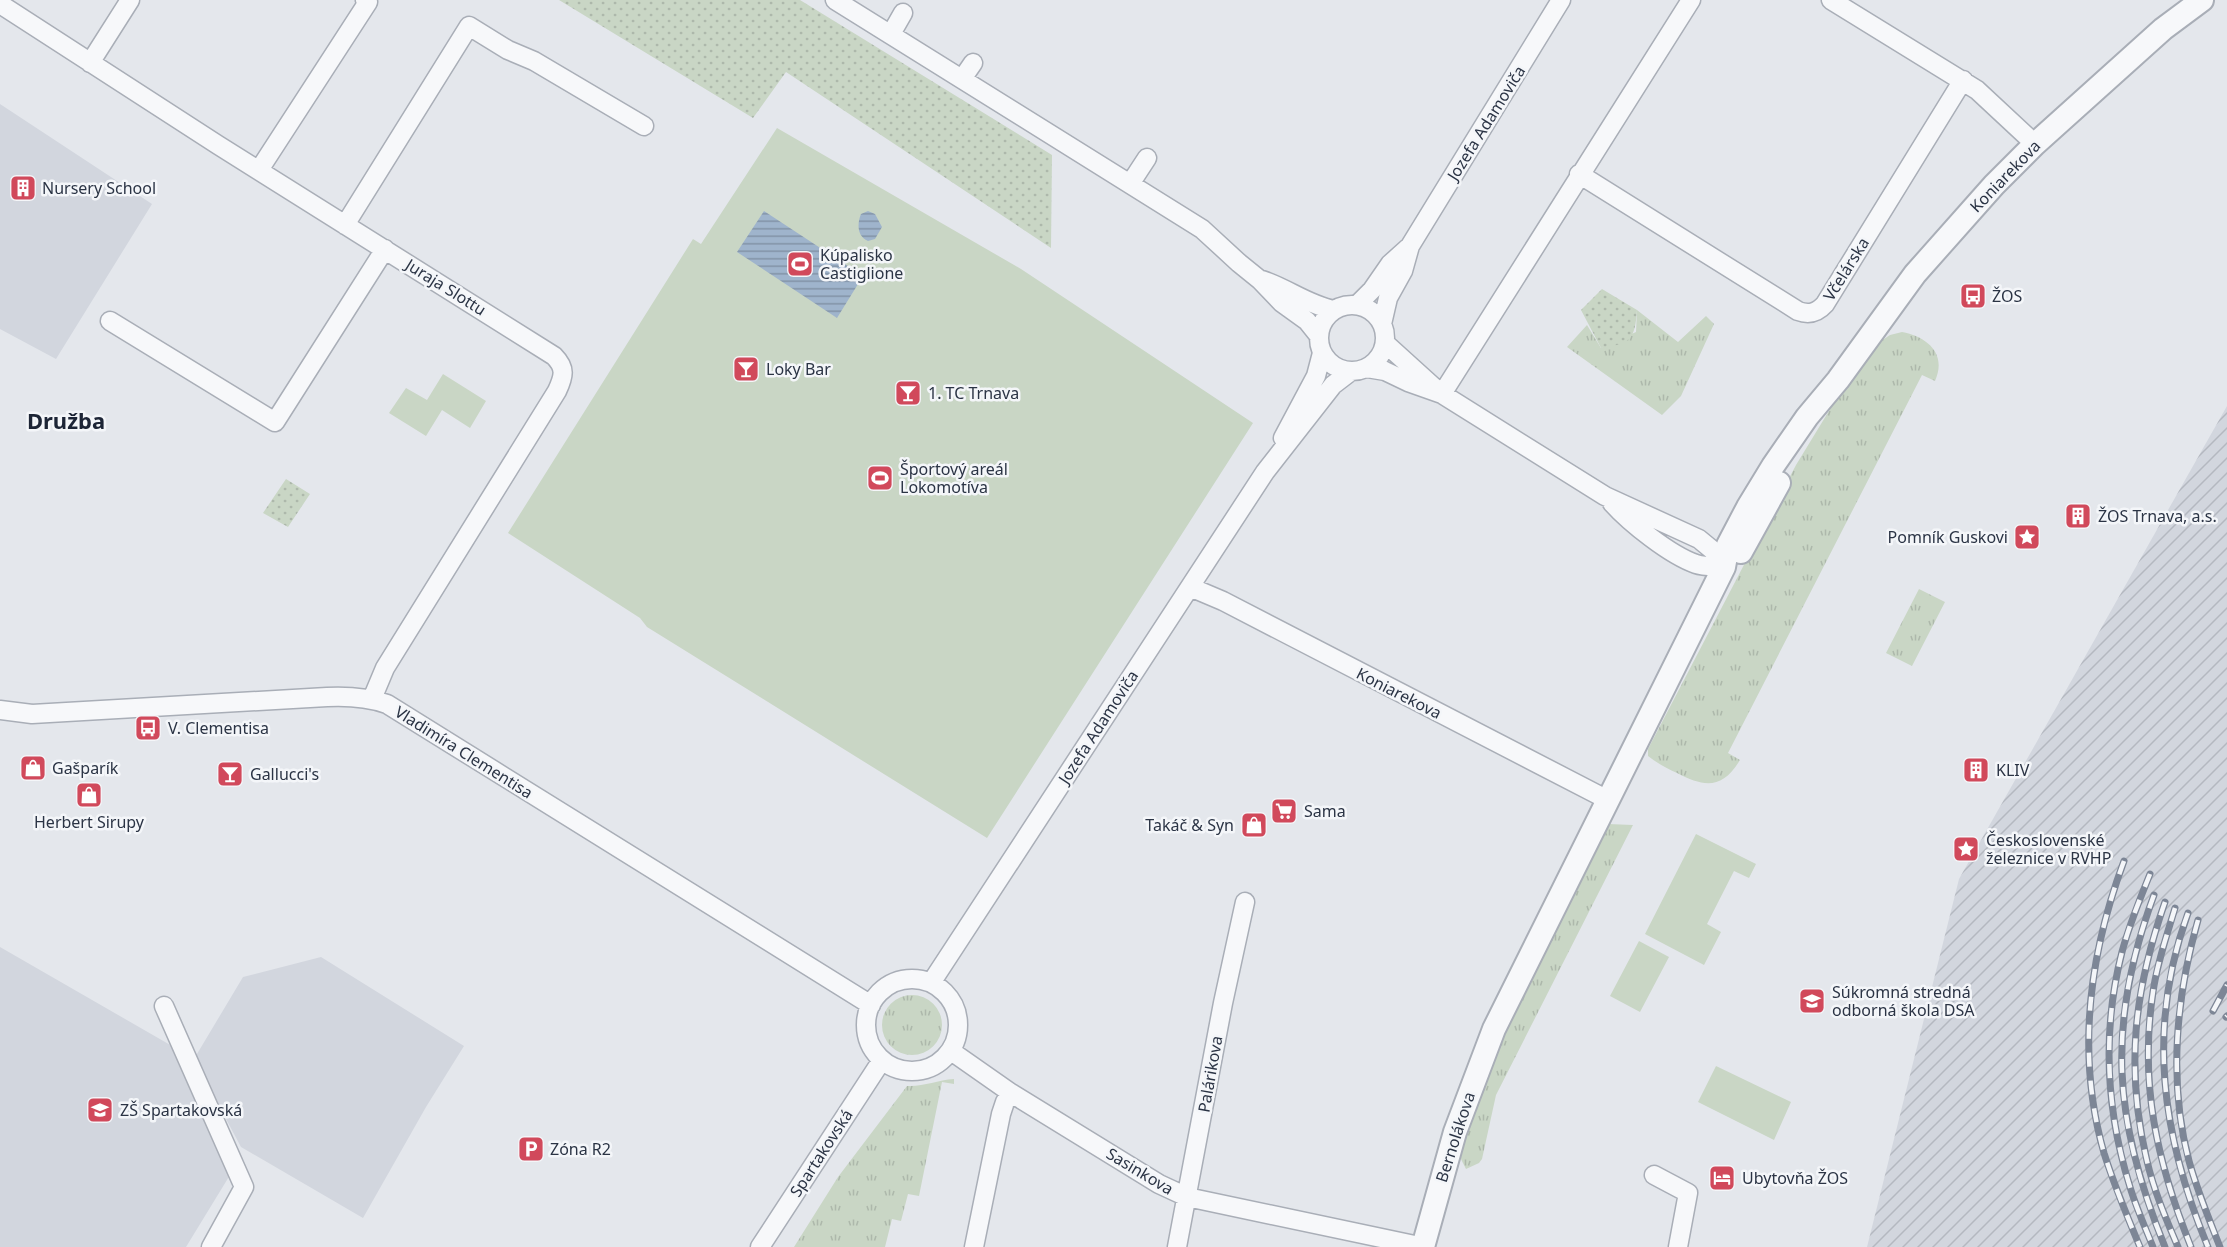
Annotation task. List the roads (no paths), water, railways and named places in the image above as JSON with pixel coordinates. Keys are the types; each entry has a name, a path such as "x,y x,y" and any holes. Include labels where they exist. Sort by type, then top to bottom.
{"street":[{"path":"0,4 3,0"},
{"path":"90,63 129,0"},
{"path":"259,170 368,2 365,0"},
{"path":"835,0 1202,229 1260,280 1282,303 1307,321 1334,366 1385,371 1442,394"},
{"name":"Jozefa Adamoviča","path":"1382,324 1388,298 1403,271 1410,246 1561,0"},
{"path":"1442,394 1690,0"},
{"path":"1831,0 1963,80 1977,90 2035,144"},
{"name":"Koniarekova","path":"1494,1029 1724,567 1728,545 1738,525 1801,425 1838,380 1915,274 1994,185 2035,144 2163,29 2202,0"},
{"name":"Juraja Slottu","path":"0,4 561,362 564,370 563,380 557,391 384,668 372,699"},
{"path":"891,34 903,13"},
{"path":"345,225 469,26 644,126"},
{"path":"962,79 973,63"},
{"name":"Včelárska","path":"1579,174 1798,310 1812,313 1821,309 1825,304 1963,80"},
{"path":"1130,184 1147,158"},
{"name":"Jozefa Adamoviča","path":"1357,305 1372,290 1389,264 1410,246"},
{"path":"110,321 275,422 385,249"},
{"path":"1260,280 1279,285 1317,306 1334,310"},
{"path":"1320,344 1325,319 1334,310 1357,305 1369,310 1382,324 1385,343 1377,360 1359,370"},
{"path":"1385,343 1442,394 1605,496 1699,539 1716,554 1724,567"},
{"name":"Jozefa Adamoviča","path":"931,983 1265,471 1316,376 1320,344"},
{"name":"Jozefa Adamoviča","path":"1265,471 1333,385 1359,370"},
{"name":"Koniarekova","path":"1724,567 1741,552 1838,380"},
{"path":"1605,496 1627,520 1667,548 1695,564 1724,567"},
{"path":"1699,539 1712,537 1738,525"},
{"path":"1695,564 1702,574 1708,598"},
{"name":"Koniarekova","path":"1190,587 1223,601 1608,800"},
{"name":"Vladimíra Clementisa","path":"0,710 32,714 347,696 372,699 387,704 871,1005"},
{"name":"Palárikova","path":"1177,1247 1222,1003 1245,902"},
{"path":"900,980 921,980 931,983 939,987 950,999 958,1016 958,1035 951,1051 943,1059 922,1070 910,1071 896,1068 882,1060 872,1049 866,1029 866,1017 871,1005 888,986 900,980"},
{"path":"164,1006 243,1187 211,1247"},
{"name":"Bernolákova","path":"1424,1247 1455,1132 1494,1029"},
{"name":"Sasinkova","path":"951,1051 1011,1093 1159,1184 1187,1197 1424,1247"},
{"name":"Spartakovská","path":"760,1247 882,1060"},
{"path":"974,1247 1000,1114 1011,1093"},
{"path":"1654,1175 1688,1193 1678,1247"}],"water":[{"name":"Kúpalisko Castiglione","path":"764,211 863,276 837,318 737,252"},
{"path":"868,211 875,214 882,227 875,239 868,241 860,233 859,222 861,214"}],"railway":[{"path":"2124,861 2102,932 2095,969 2090,1006 2090,1079 2095,1116 2104,1153 2140,1247"},
{"path":"2150,874 2122,952 2111,1011 2109,1040 2112,1099 2122,1158 2132,1194 2153,1247"},
{"path":"2154,895 2128,987 2123,1030 2122,1072 2126,1114 2135,1157 2165,1247"},
{"path":"2165,902 2154,935 2140,999 2136,1030 2136,1094 2147,1161 2178,1247"},
{"path":"2175,908 2155,981 2149,1026 2148,1059 2150,1091 2160,1153 2191,1247"},
{"path":"2188,913 2175,956 2167,998 2164,1040 2165,1082 2170,1123 2180,1165 2192,1206 2208,1247"},
{"path":"2198,920 2190,949 2180,1009 2177,1040 2178,1101 2189,1161 2220,1247"},
{"path":"2213,1011 2227,985"}],"place":[{"name":"Nursery School","path":"23,188"},
{"name":"Kúpalisko Castiglione","path":"800,264"},
{"name":"ŽOS","path":"1973,296"},
{"name":"Loky Bar","path":"746,369"},
{"name":"1. TC Trnava","path":"908,393"},
{"name":"Športový areál Lokomotíva","path":"880,478"},
{"name":"ŽOS Trnava, a.s.","path":"2078,516"},
{"name":"Pomník Guskovi","path":"2027,537"},
{"name":"V. Clementisa","path":"148,728"},
{"name":"Gašparík","path":"33,768"},
{"name":"KLIV","path":"1976,770"},
{"name":"Gallucci's","path":"230,774"},
{"name":"Herbert Sirupy","path":"89,795"},
{"name":"Sama","path":"1284,811"},
{"name":"Takáč & Syn","path":"1254,825"},
{"name":"Československé železnice v RVHP","path":"1966,849"},
{"name":"Súkromná stredná odborná škola DSA","path":"1812,1001"},
{"name":"ZŠ Spartakovská","path":"100,1110"},
{"name":"Zóna R2","path":"531,1149"},
{"name":"Ubytovňa ŽOS","path":"1722,1178"}],"district":[{"name":"Družba","path":"66,421"}]}
